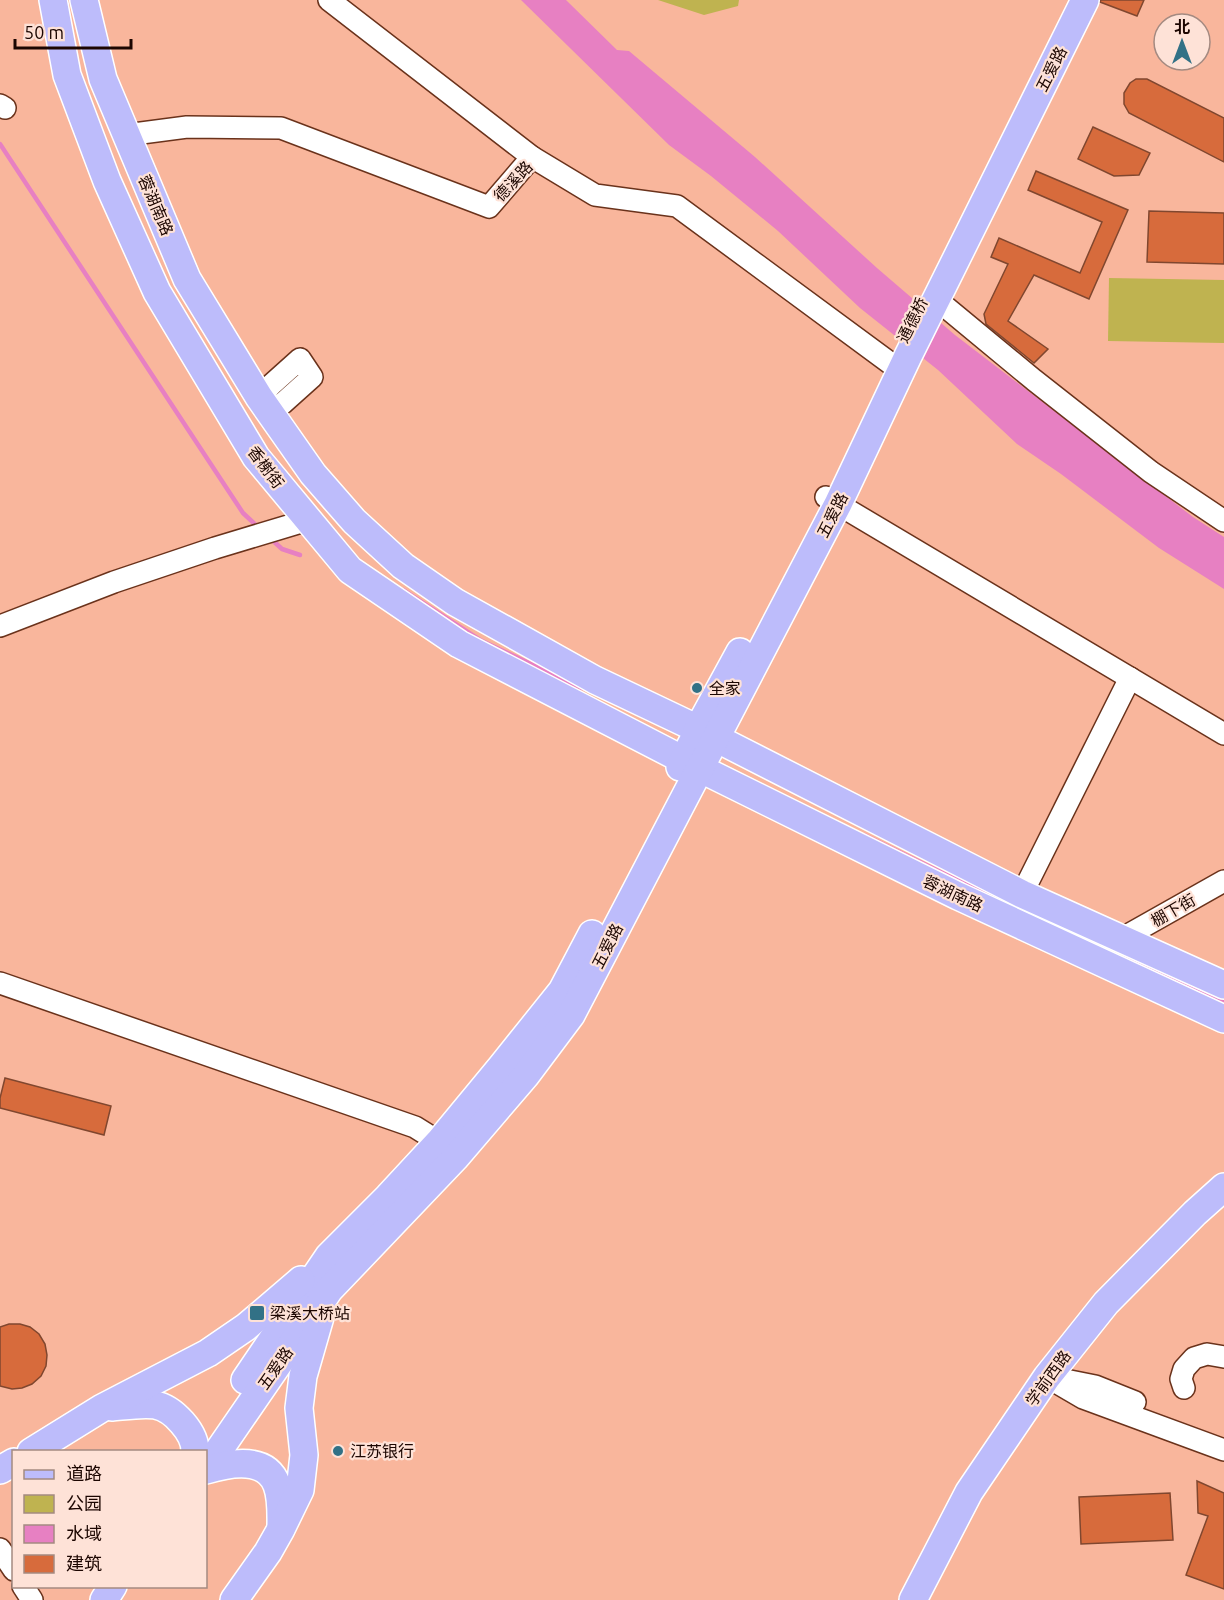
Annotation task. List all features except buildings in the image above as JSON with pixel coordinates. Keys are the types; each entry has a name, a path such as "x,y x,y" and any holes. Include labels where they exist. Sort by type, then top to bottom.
{"main road":[{"name":"香榭街","path":"53,0 68,75 107,181 157,292 298,523 350,570 459,644 692,764"},
{"name":"蓉湖南路","path":"84,0 103,79 187,279 264,404 313,474 354,521 403,566 455,602 585,675 707,734 1022,894 1224,985"},
{"name":"五爱路","path":"931,295 1070,0"},
{"name":"五爱路","path":"931,295 1085,0"},
{"name":"通德桥","path":"898,356 931,295"},
{"name":"五爱路","path":"207,1468 329,1290 455,1158 526,1075 571,1015 707,734 832,500 898,356"},
{"name":"蓉湖南路","path":"692,764 958,896 1108,965 1220,1020"},
{"name":"五爱路","path":"198,1450 329,1256 388,1197 438,1142 562,991 692,764"},
{"path":"1108,965 1121,939"},
{"name":"学前西路","path":"913,1600 969,1492 1047,1377 1106,1303 1224,1187"},
{"path":"34,1450 102,1408 208,1353 246,1327 329,1256"},
{"path":"234,1600 268,1552 300,1490 304,1455 299,1408 303,1376 329,1290"},
{"path":"102,1408 155,1405 181,1421 192,1435 196,1450"},
{"path":"207,1469 225,1464 247,1463 267,1470 276,1483 280,1500 281,1529"}],"street":[{"path":"329,0 532,157"},
{"name":"德溪路","path":"126,135 187,127 281,128 489,207 532,157 595,195 677,207 898,356"},
{"path":"931,295 1151,472 1224,521"},
{"path":"832,500 1224,734"},
{"path":"0,626 114,582 298,523"},
{"path":"1022,894 1130,678"},
{"name":"棚下街","path":"1121,939 1224,881"},
{"path":"0,983 415,1127 438,1142"},
{"path":"1184,1388 1181,1378 1184,1369 1194,1359 1207,1354 1224,1357"},
{"path":"1047,1377 1095,1386 1224,1439"},
{"path":"1047,1377 1083,1398 1224,1450"},
{"path":"0,1549 12,1567"}],"green space":[{"path":"658,0 739,0 738,6 704,15"},
{"path":"1109,278 1224,280 1224,343 1108,341"}],"water":[{"path":"521,0 566,0 617,50 629,51 755,157 877,268 955,335 1193,517 1224,537 1224,589 1159,548 1017,444 938,370 860,308 778,231 669,145"}],"waterway":[{"path":"0,144 243,513 259,528"},
{"path":"270,538 282,549 300,555"},
{"path":"403,590 480,640 582,688"},
{"path":"864,835 1101,946"},
{"path":"1125,957 1224,1002"}],"place":[{"name":"全家","path":"697,688"},
{"name":"梁溪大桥站","path":"257,1313"},
{"name":"江苏银行","path":"338,1451"}]}
